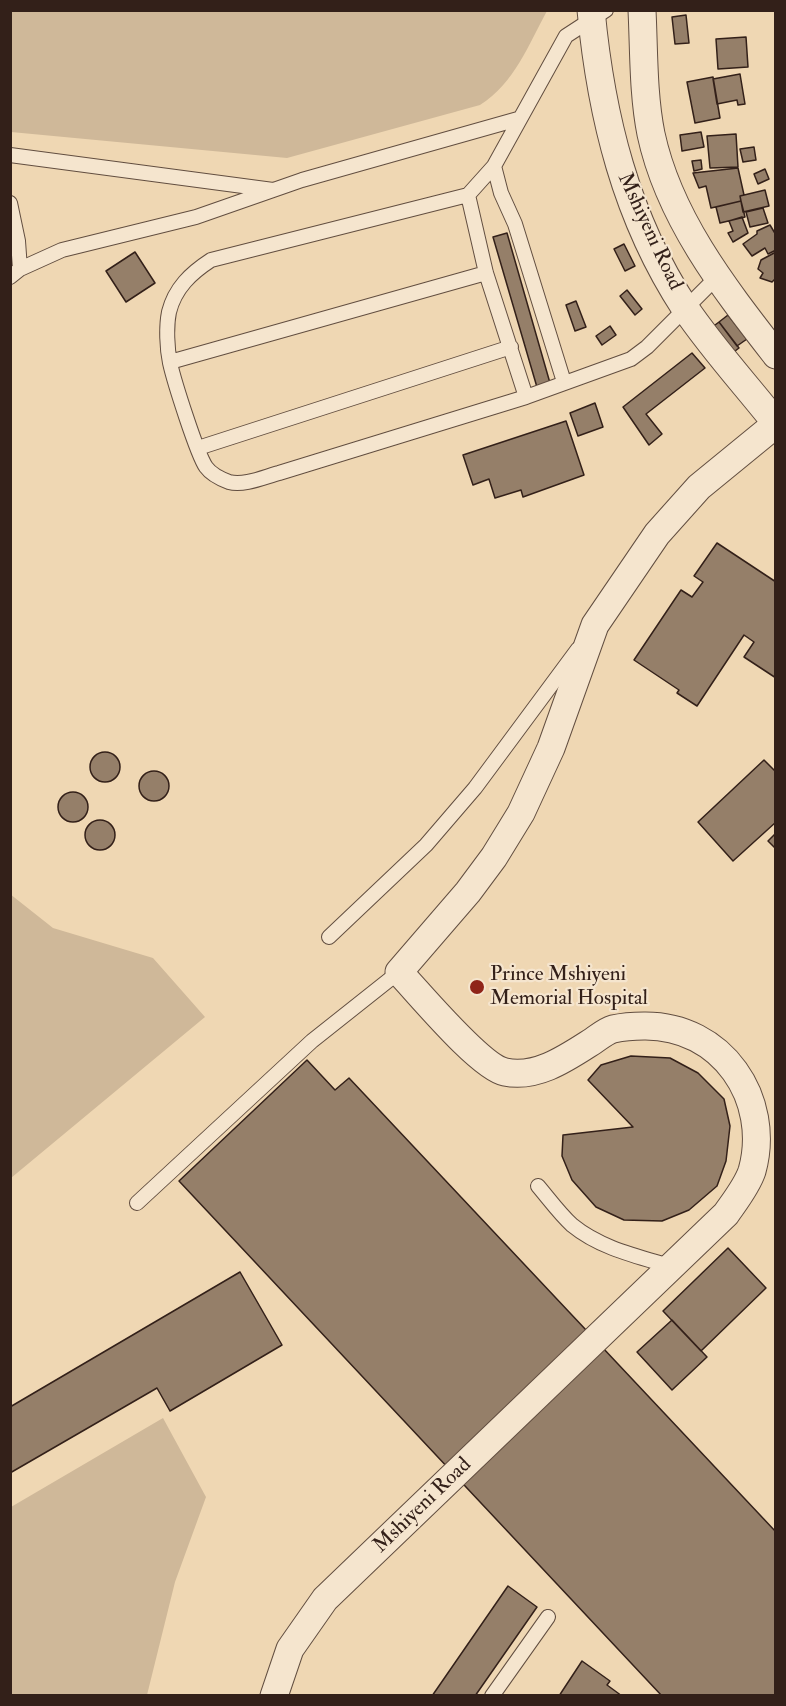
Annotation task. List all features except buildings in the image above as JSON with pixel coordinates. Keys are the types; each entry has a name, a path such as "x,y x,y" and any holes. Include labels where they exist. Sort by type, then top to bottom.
{"street":[{"path":"642,10 651,133 667,186 716,278 776,355"},
{"name":"Mshiyeni Road","path":"596,13 607,126 633,206 686,309 776,423"},
{"path":"399,972 468,892 494,857 521,813 551,748 595,626 657,534 699,487 776,423"},
{"name":"Mshiyeni Road","path":"274,1695 290,1649 325,1599 726,1214 751,1172 757,1121 749,1096 735,1068 708,1045 678,1030 646,1026 611,1029 559,1062 532,1072 505,1072 481,1058 399,972"}],"lane":[{"path":"596,13 566,36 494,166 468,195 211,260 194,271 173,300 167,329 170,362 205,466 229,482 244,482 526,397 631,359 647,347 716,278"},
{"path":"15,273 62,250 196,217 274,190 518,120"},
{"path":"10,155 274,190"},
{"path":"494,166 564,382"},
{"path":"468,195 486,273 526,397"},
{"path":"10,203 18,241 15,273"},
{"path":"170,362 486,273"},
{"path":"198,448 511,347"},
{"path":"329,937 426,845 475,788 595,626"},
{"path":"137,1203 312,1041 399,972"},
{"path":"538,1186 572,1224 590,1237 617,1251 670,1266"},
{"path":"492,1695 548,1617"}],"shaded area":[{"path":"10,11 547,11 512,75 503,86 480,105 287,158 11,132"},
{"path":"10,894 53,928 153,958 205,1017 11,1178"},
{"path":"163,1418 206,1497 175,1582 147,1695 11,1695 11,1507"}],"place":[{"name":"Prince Mshiyeni Memorial Hospital","path":"477,987"}]}
